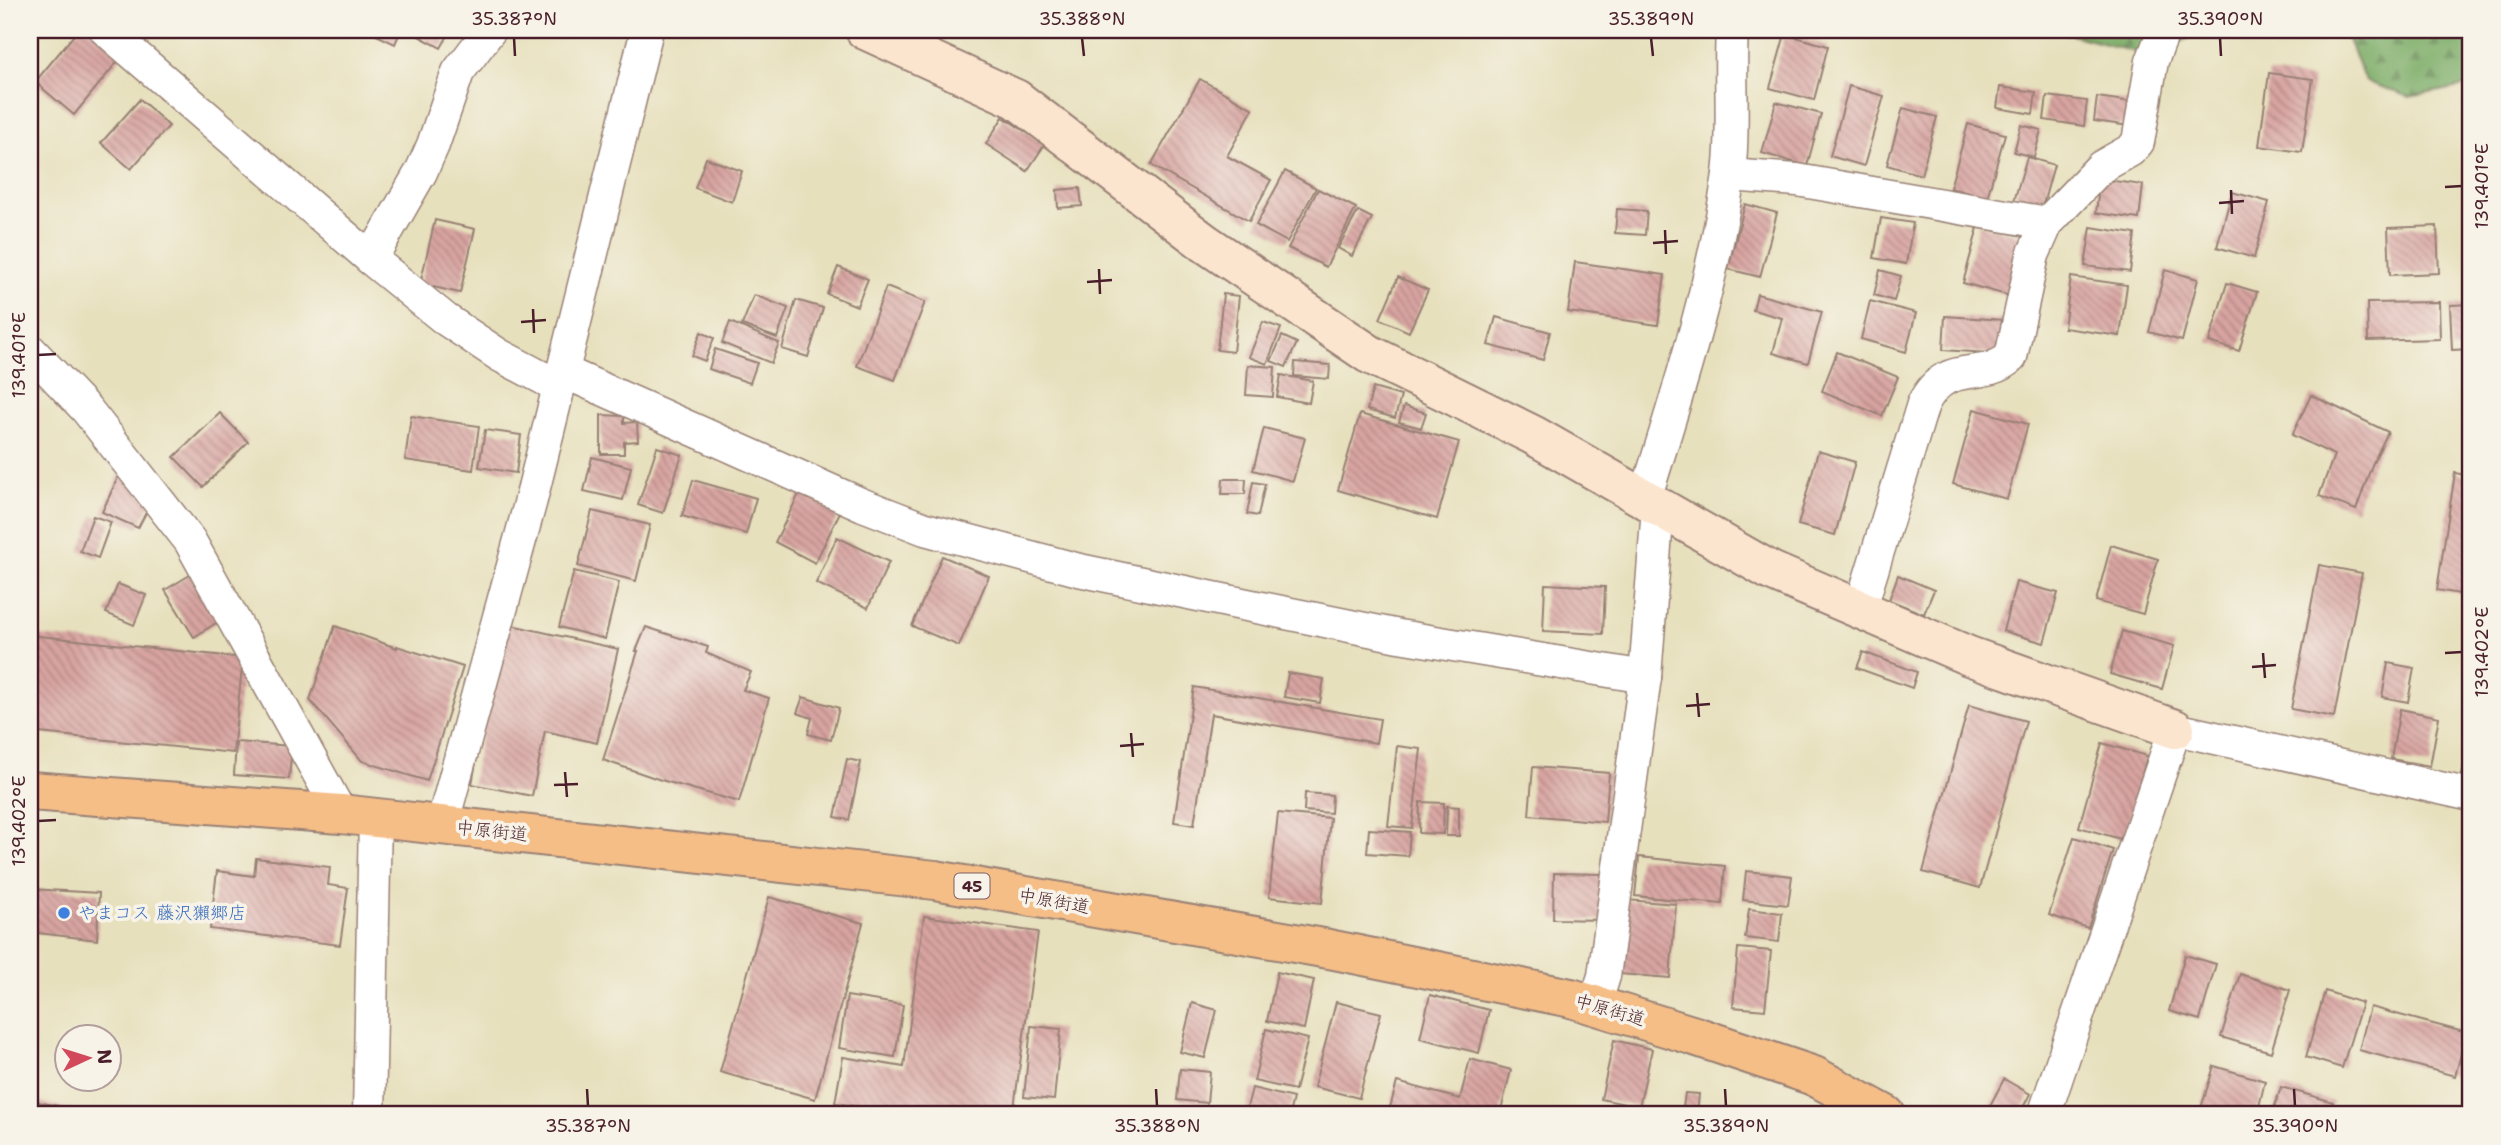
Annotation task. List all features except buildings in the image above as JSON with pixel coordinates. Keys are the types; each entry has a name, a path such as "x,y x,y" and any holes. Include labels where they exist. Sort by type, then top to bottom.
{"main road":[{"name":"中原街道","path":"30,790 358,816 935,880 1329,949 1595,1004 1814,1076 1886,1115"}],"street":[{"path":"106,30 444,319 499,355 925,529 1079,570 1237,603 1399,636 1645,677"},
{"path":"372,259 425,163 458,72 490,30"},
{"path":"442,825 531,500 647,30"},
{"path":"865,30 1016,99 1205,243 1369,354 1533,435 1770,571 1969,656 2175,729 2471,795"},
{"path":"1595,1004 1604,976 1645,677 1652,503 1695,334 1729,175 1732,133 1732,30"},
{"path":"1860,610 1923,404 1930,389 1941,379 2003,364 2011,357 2033,255 2047,223 2101,167 2131,150 2137,142 2152,61 2164,30"},
{"path":"1729,175 1797,180 2047,223"},
{"path":"30,350 87,410 190,541 358,816 369,1115"},
{"path":"2043,1115 2175,729"}],"green space":[{"path":"2053,30 2202,30 2202,32 2150,56"},
{"path":"2344,30 2471,30 2471,85 2409,97 2365,81"}],"place":[{"name":"やまコス 藤沢獺郷店","path":"64,913"}]}
